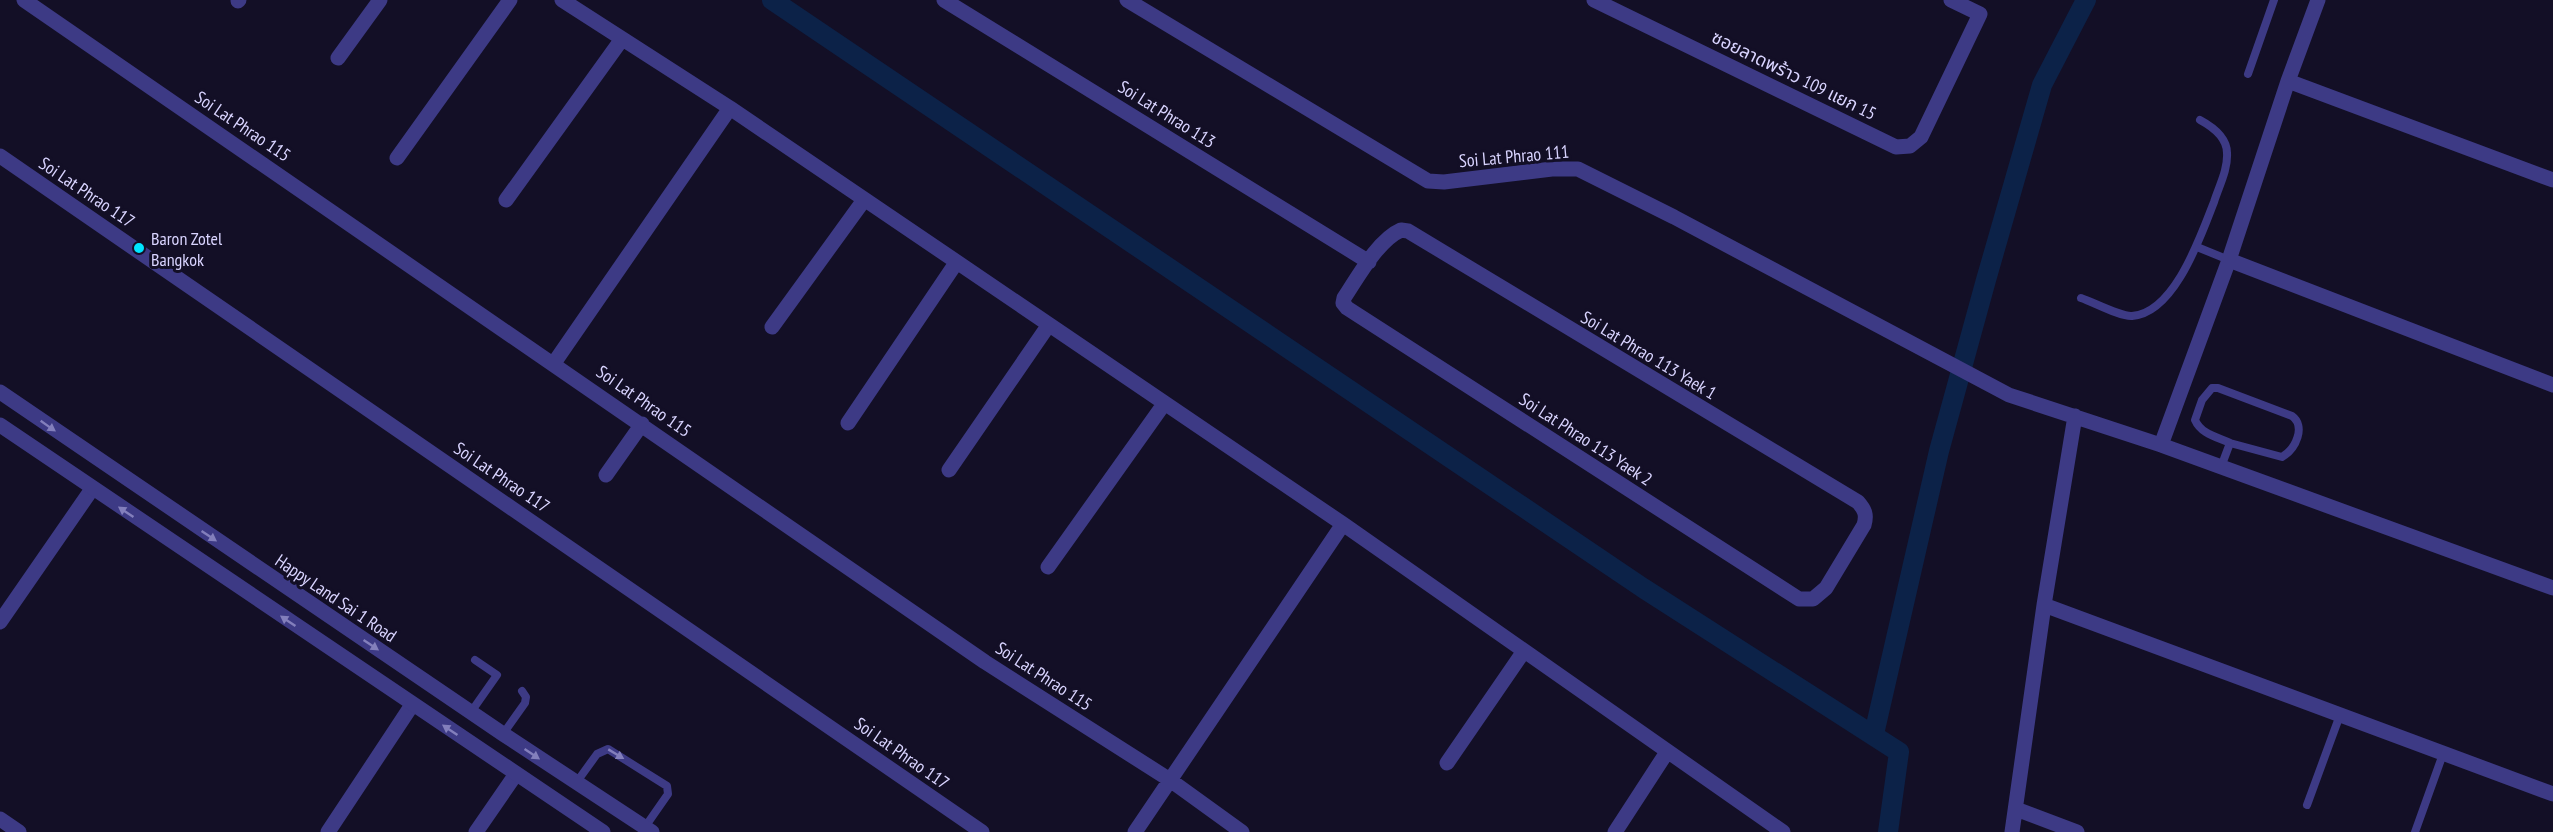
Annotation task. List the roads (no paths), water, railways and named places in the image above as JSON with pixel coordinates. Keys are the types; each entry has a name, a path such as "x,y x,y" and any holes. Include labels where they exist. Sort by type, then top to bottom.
{"street":[{"name":"Soi Lat Phrao 115","path":"24,0 985,662 1170,780 1242,832"},
{"path":"338,58 380,0"},
{"path":"397,158 510,0"},
{"path":"562,0 730,108 1048,326 1343,524 1783,832"},
{"name":"Soi Lat Phrao 113","path":"944,0 1369,262"},
{"name":"Soi Lat Phrao 111","path":"1127,0 1428,181 1444,182 1552,169 1578,170 1674,217 2009,395 2161,445 2553,588"},
{"name":"ซอยลาดพร้าว 109 แยก 15","path":"1594,0 1896,147 1910,146 1921,137 1980,14 1951,0"},
{"path":"2161,445 2229,260 2288,81 2318,0"},
{"path":"506,200 622,39"},
{"path":"2288,81 2553,180"},
{"path":"554,363 730,108"},
{"name":"Soi Lat Phrao 117","path":"0,156 982,832"},
{"path":"772,327 864,200"},
{"name":"Soi Lat Phrao 113 Yaek 1","path":"1369,262 1392,234 1401,230 1408,231 1858,502 1866,517 1864,525 1841,563"},
{"path":"2229,260 2553,385"},
{"name":"Soi Lat Phrao 113 Yaek 2","path":"1369,262 1344,298 1343,303 1347,308 1799,599 1807,600 1820,594 1841,563"},
{"path":"848,423 956,263"},
{"path":"949,470 1048,326"},
{"name":"Happy Land Sai 1 Road","path":"0,392 106,467 649,830"},
{"path":"1048,567 1164,404"},
{"path":"2012,832 2044,605 2075,416"},
{"path":"606,475 642,424"},
{"path":"0,425 603,832"},
{"path":"0,622 6,601 92,489 106,467"},
{"path":"1135,832 1343,524"},
{"path":"2044,605 2553,794"},
{"path":"1447,763 1524,651"},
{"path":"328,832 412,705"},
{"path":"1615,832 1667,752"},
{"path":"476,832 516,774"},
{"path":"2016,809 2077,832"},
{"path":"0,819 19,832"}],"lane":[{"path":"2248,74 2274,0"},
{"path":"2081,298 2131,316 2149,311 2162,301 2186,267 2197,246 2225,171 2228,152 2224,141 2213,127 2200,120"},
{"path":"2197,246 2229,260"},
{"path":"2212,388 2218,388 2292,416 2298,420 2300,426 2293,447 2282,457 2230,443 2206,433 2195,420 2202,400 2212,388"},
{"path":"2221,467 2230,443"},
{"path":"471,712 497,675 474,660"},
{"path":"503,734 525,703 526,696 522,691"},
{"path":"2307,805 2340,715"},
{"path":"576,783 597,754 608,749 667,786 668,794 649,830"},
{"path":"2415,832 2444,754"}],"waterway":[{"path":"772,0 1643,588 1899,752 1888,832"},
{"path":"1874,734 1939,451 2042,85 2086,0"}],"place":[{"name":"Baron Zotel Bangkok","path":"139,248"}]}
